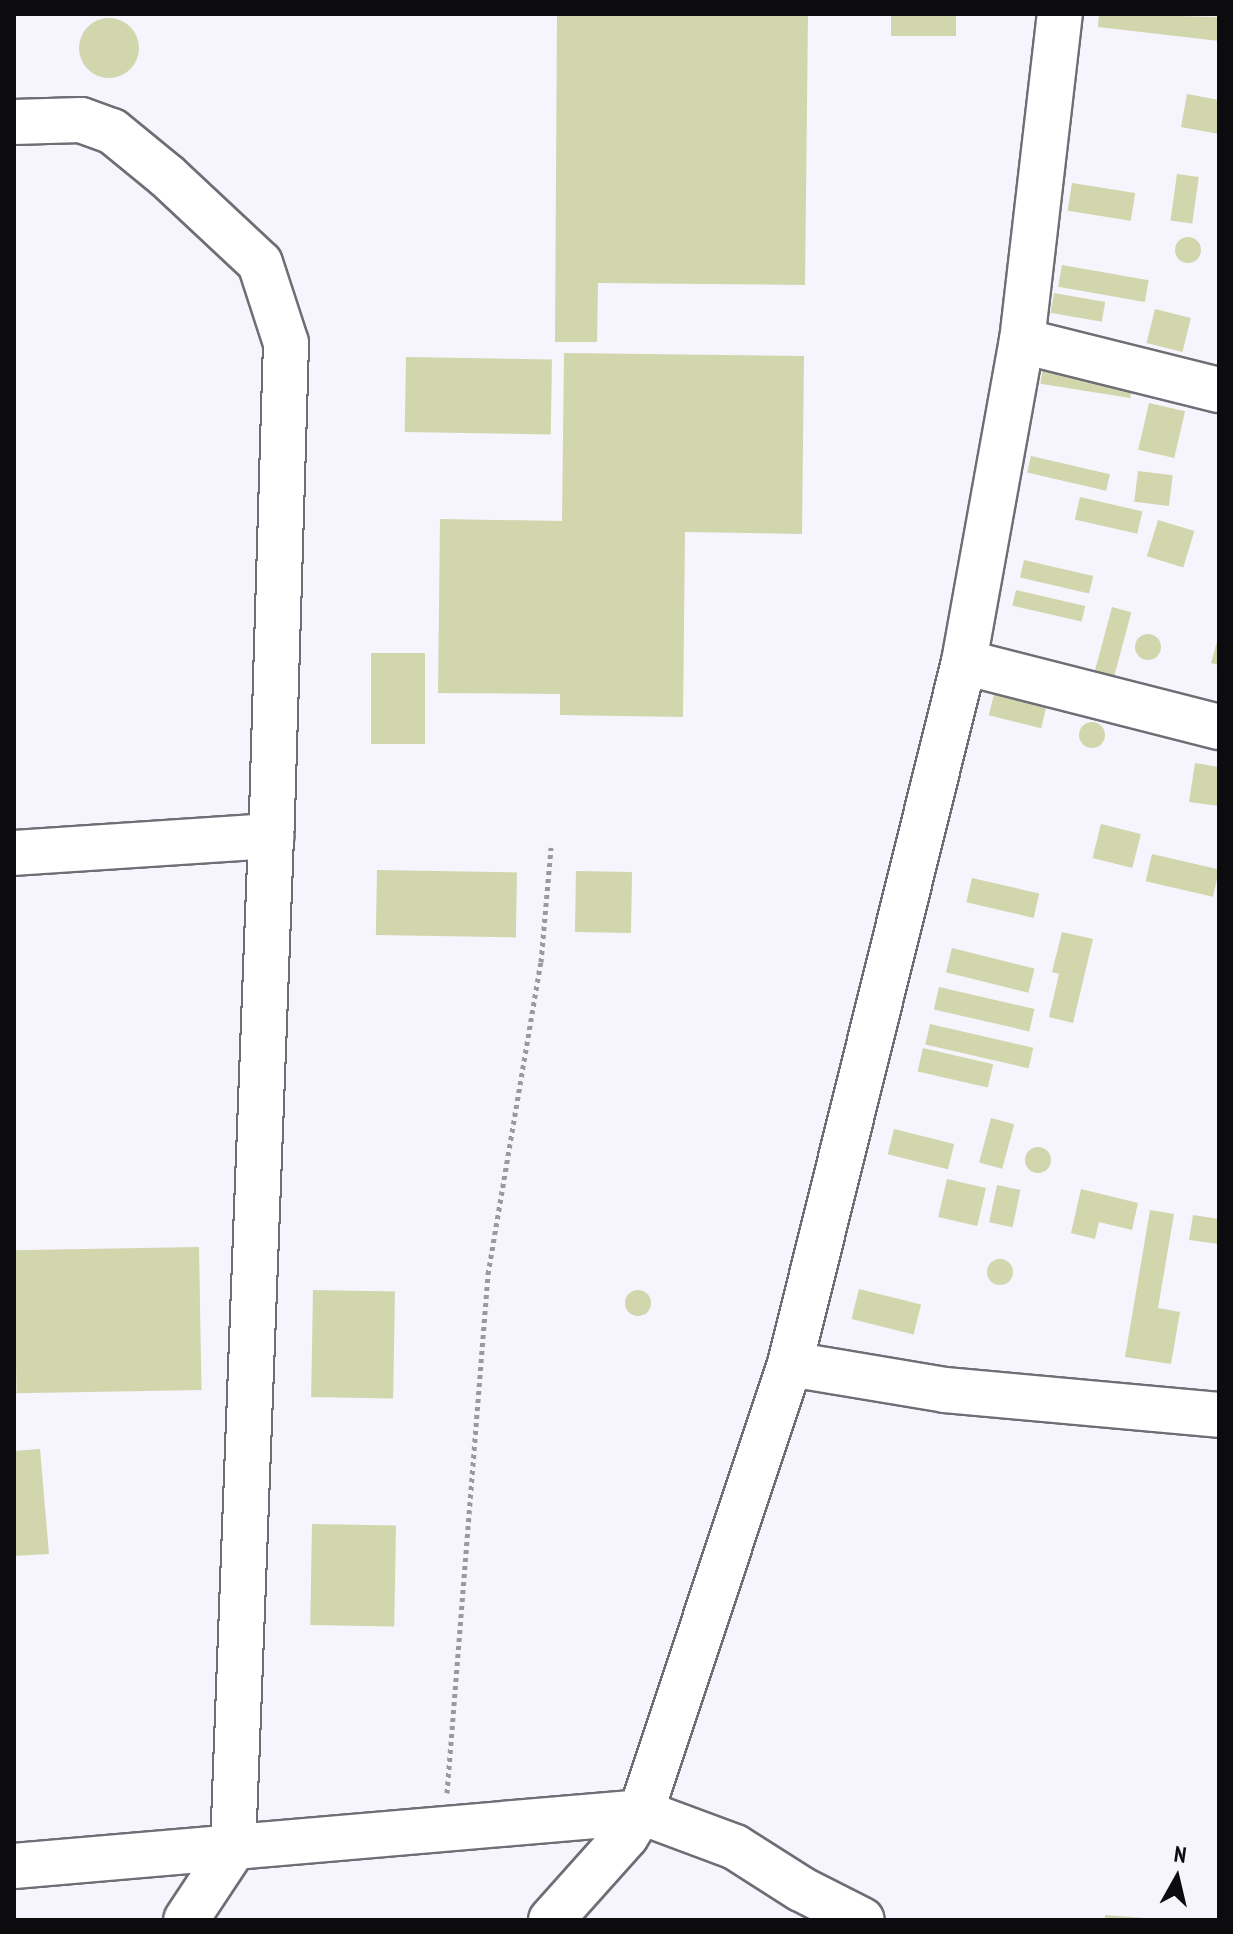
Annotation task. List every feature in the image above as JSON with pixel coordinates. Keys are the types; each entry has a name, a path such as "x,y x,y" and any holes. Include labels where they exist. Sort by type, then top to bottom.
{"street":[{"path":"595,1920 633,1824 790,1364 964,662 1022,341 1060,14"},
{"path":"14,122 81,120 112,131 167,176 260,263 286,343 233,1849 186,1920"},
{"path":"1022,341 1219,390"},
{"path":"964,662 1219,727"},
{"path":"14,853 271,836"},
{"path":"790,1364 945,1390 1219,1415"},
{"path":"551,1920 633,1824"},
{"path":"14,1866 444,1830 633,1824 735,1847 801,1889 862,1920"}],"path":[{"path":"444,1830 488,1274 541,962 551,847"}],"building":[{"path":"557,14 808,14 805,285 598,283 597,342 555,342"},
{"path":"891,14 956,14 956,36 891,36"},
{"path":"1099,14 1219,17 1219,41 1098,27"},
{"path":"109,18 121,20 130,27 137,36 137,60 130,69 121,76 109,78 97,76 88,69 81,60 79,48 81,36 88,27 97,20"},
{"path":"1187,94 1219,100 1219,134 1181,127"},
{"path":"1177,174 1199,177 1192,224 1170,221"},
{"path":"1072,183 1135,193 1131,221 1068,211"},
{"path":"1188,237 1197,241 1201,250 1197,259 1188,263 1179,259 1175,250 1179,241"},
{"path":"1062,265 1149,280 1145,302 1058,287"},
{"path":"1054,293 1105,302 1102,322 1051,313"},
{"path":"1155,309 1191,318 1182,352 1147,343"},
{"path":"564,353 804,356 802,534 685,532 683,717 560,715 560,694 438,693 440,519 562,521"},
{"path":"406,357 552,360 551,435 405,432"},
{"path":"1044,361 1134,375 1130,398 1040,384"},
{"path":"1149,403 1185,411 1174,458 1138,450"},
{"path":"1031,456 1110,474 1106,491 1027,473"},
{"path":"1138,471 1173,475 1169,506 1134,502"},
{"path":"1080,497 1142,511 1137,534 1075,519"},
{"path":"1158,520 1194,531 1183,567 1147,556"},
{"path":"1024,560 1093,576 1089,594 1020,578"},
{"path":"1016,590 1085,606 1082,622 1012,606"},
{"path":"1112,607 1131,612 1110,690 1091,685"},
{"path":"1148,634 1157,638 1161,647 1157,656 1148,660 1139,656 1135,647 1139,638"},
{"path":"1219,638 1219,665 1211,663"},
{"path":"371,653 425,653 425,744 371,744"},
{"path":"995,690 1047,703 1041,728 989,715"},
{"path":"1092,722 1101,726 1105,735 1101,744 1092,748 1083,744 1079,735 1083,726"},
{"path":"1195,763 1219,767 1219,806 1189,802"},
{"path":"1101,824 1141,834 1132,868 1093,858"},
{"path":"1152,854 1219,869 1213,897 1146,881"},
{"path":"377,870 517,872 516,937 376,935"},
{"path":"576,871 632,872 631,933 575,932"},
{"path":"972,878 1039,894 1034,918 966,902"},
{"path":"1062,932 1093,939 1073,1023 1049,1017 1059,974 1052,972"},
{"path":"952,948 1034,969 1028,993 946,972"},
{"path":"939,987 1034,1009 1029,1031 934,1009"},
{"path":"930,1024 1033,1048 1029,1068 925,1044"},
{"path":"923,1048 993,1064 988,1088 918,1071"},
{"path":"991,1118 1014,1124 1002,1169 979,1162"},
{"path":"894,1129 954,1144 948,1169 888,1154"},
{"path":"1038,1147 1047,1151 1051,1160 1047,1169 1038,1173 1029,1169 1025,1160 1029,1151"},
{"path":"947,1179 986,1188 977,1226 938,1217"},
{"path":"997,1185 1020,1190 1013,1227 989,1222"},
{"path":"1081,1189 1138,1203 1132,1230 1099,1222 1095,1239 1071,1233"},
{"path":"1150,1210 1174,1214 1158,1308 1180,1312 1171,1364 1125,1357"},
{"path":"1193,1215 1219,1219 1219,1244 1189,1240"},
{"path":"199,1247 201,1390 17,1393 14,1250"},
{"path":"1000,1259 1009,1263 1013,1272 1009,1281 1000,1285 991,1281 987,1272 991,1263"},
{"path":"859,1289 921,1304 914,1335 852,1319"},
{"path":"313,1290 395,1291 393,1398 311,1397"},
{"path":"638,1290 647,1294 651,1303 647,1312 638,1316 629,1312 625,1303 629,1294"},
{"path":"40,1449 49,1554 14,1556 14,1451"},
{"path":"312,1524 396,1525 394,1626 310,1625"},
{"path":"1105,1915 1145,1918 1145,1920 1105,1920"}]}
